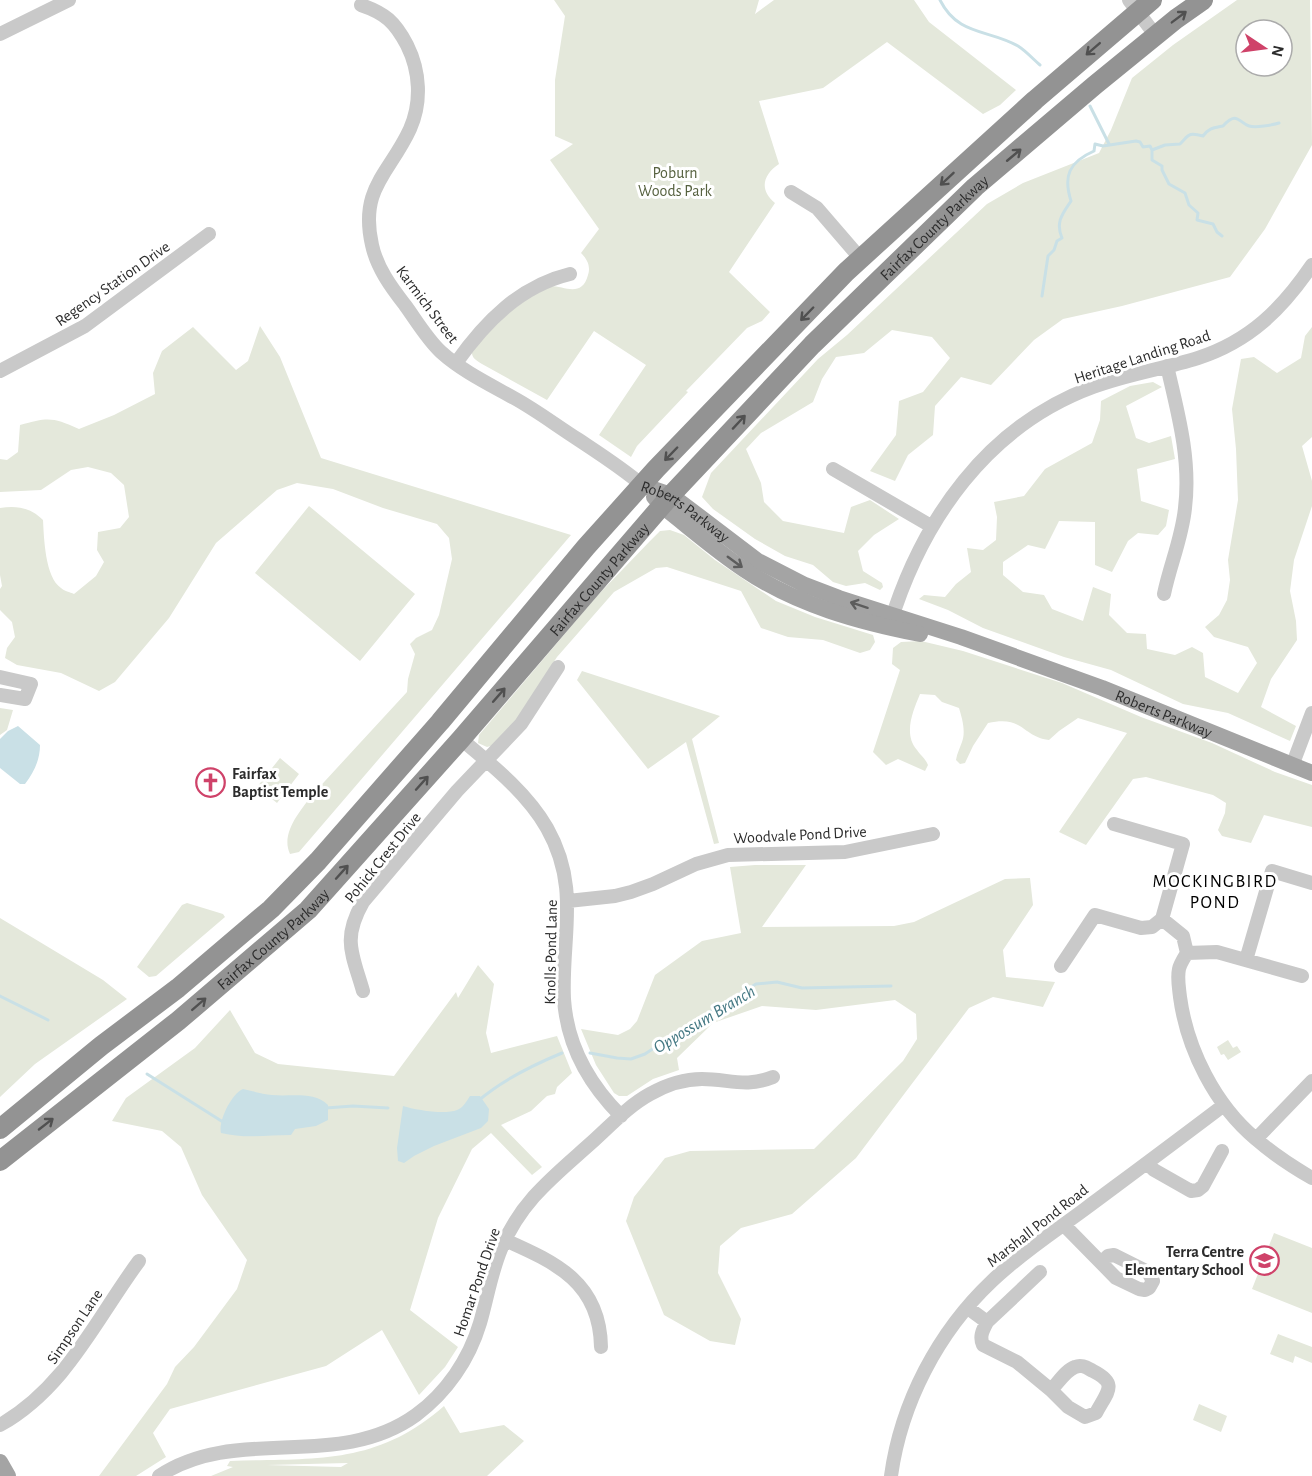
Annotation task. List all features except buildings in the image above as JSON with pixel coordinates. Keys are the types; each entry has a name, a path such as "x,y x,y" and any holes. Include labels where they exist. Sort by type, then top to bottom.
{"highway":[{"name":"Fairfax County Parkway","path":"0,1161 178,1021 308,910 461,739 666,500 812,345 975,187 1095,85 1203,0"},
{"name":"Fairfax County Parkway","path":"0,1129 101,1046 178,988 249,929 295,886 440,722 642,485 861,259 1139,4"},
{"path":"0,1122 32,1102"}],"main road":[{"name":"Roberts Parkway","path":"642,485 666,500 745,570 773,587 815,605 961,637 1181,718 1312,773"},
{"path":"0,1462 8,1476"}],"street":[{"path":"0,34 69,0"},
{"path":"1139,4 1156,36"},
{"name":"Karmich Street","path":"361,5 380,12 398,29 412,57 418,85 417,106 411,127 384,170 373,195 369,226 371,243 378,264 391,287 441,352 476,377 543,416 627,472 642,485"},
{"path":"791,192 817,208 861,259"},
{"name":"Regency Station Drive","path":"0,371 85,326 209,234"},
{"name":"Heritage Landing Road","path":"891,622 907,576 931,526 973,469 1006,438 1066,398 1090,387 1216,351 1257,328 1284,304 1312,265"},
{"path":"456,363 484,327 504,308 540,284 570,274"},
{"path":"1164,594 1183,523 1186,495 1184,438 1167,366"},
{"path":"833,469 931,526"},
{"name":"Pohick Crest Drive","path":"363,991 351,952 350,938 353,920 363,902 486,760 521,724 558,667"},
{"path":"0,677 13,678 31,684 25,699 0,695"},
{"path":"1292,766 1312,713"},
{"name":"Knolls Pond Lane","path":"461,739 520,794 547,828 560,860 567,886 564,997 569,1032 588,1078 621,1116"},
{"path":"1061,966 1095,915 1141,928 1152,927 1162,919 1183,844 1114,824"},
{"name":"Woodvale Pond Drive","path":"568,901 631,892 696,864 728,855 845,852 933,834"},
{"path":"1246,960 1272,871 1312,883"},
{"path":"1162,919 1183,936 1186,953 1179,968 1178,977 1185,1023 1205,1074 1224,1105 1256,1139 1312,1178"},
{"path":"1186,953 1217,952 1302,976"},
{"name":"Homar Pond Drive","path":"159,1476 185,1462 235,1450 350,1443 386,1432 416,1415 444,1389 467,1355 479,1325 505,1240 538,1189 648,1095 676,1083 701,1079 751,1084 774,1077"},
{"path":"1256,1139 1312,1081"},
{"name":"Marshall Pond Road","path":"891,1476 902,1426 916,1389 938,1347 991,1282 1012,1263 1224,1105"},
{"path":"1147,1163 1154,1170 1191,1191 1198,1190 1203,1186 1222,1151"},
{"path":"1064,1225 1102,1262"},
{"path":"505,1240 561,1268 580,1287 597,1314 601,1331 601,1347"},
{"name":"Simpson Lane","path":"0,1425 48,1389 72,1362 139,1261"},
{"path":"1040,1272 987,1322 980,1340 983,1345 1017,1362 1051,1390"},
{"path":"968,1308 987,1322"}],"green space":[{"name":"Poburn Woods Park","path":"554,0 759,0 755,14 774,0 914,0 929,22 1016,90 1000,105 983,114 887,42 823,88 759,101 779,164 770,172 765,182 766,192 775,203 729,272 770,312 762,321 747,328 686,391 688,392 637,446 631,457 599,435 646,365 594,331 547,400 482,364 472,355 472,350 492,325 542,288 551,286 577,289 582,286 588,275 589,266 581,253 599,229 550,160 573,144 555,136 555,80 565,16"},
{"path":"1237,0 1310,0 1312,145 1265,229 1230,277 1063,319 1034,340 991,385 961,377 935,406 933,435 908,455 895,481 870,471 896,435 899,401 923,392 950,358 932,337 892,330 864,353 836,357 822,379 813,402 761,433 746,449 761,483 764,502 783,521 844,533 851,507 870,500 899,519 874,535 858,551 863,571 882,583 883,587 880,590 865,583 846,586 833,582 813,565 785,556 755,539 713,509 702,497 711,473 818,359 847,335 987,204 1023,183 1099,153 1132,78 1173,45"},
{"path":"260,326 280,357 321,458 571,535 299,852 290,854 288,838 290,830 303,807 407,692 415,654 410,644 416,638 432,630 439,615 452,559 449,538 437,524 383,508 333,489 297,483 277,490 216,543 169,618 115,682 99,691 61,673 17,665 5,658 7,648 15,637 12,622 0,610 2,586 0,508 23,508 43,520 46,557 52,575 61,588 74,594 96,576 104,562 97,550 98,532 120,528 129,517 124,485 111,473 88,467 71,470 41,490 0,492 0,459 7,460 18,452 20,425 50,419 79,429 114,415 155,394 153,373 162,351 193,327 236,370 248,361"},
{"path":"1312,327 1312,437 1302,446 1312,481 1312,506 1294,560 1290,591 1297,640 1271,679 1261,707 1296,726 1290,741 1228,713 1183,704 1111,670 1064,657 983,628 948,610 919,599 924,595 945,597 971,572 967,548 983,550 996,540 997,517 994,502 1024,496 1045,469 1092,443 1100,420 1101,401 1130,386 1153,382 1162,387 1126,406 1136,438 1149,443 1171,436 1175,459 1137,469 1141,501 1169,510 1166,526 1158,535 1138,533 1128,541 1112,572 1095,565 1095,522 1059,521 1045,549 1028,545 1003,562 1003,575 1023,592 1044,595 1052,609 1083,621 1093,587 1111,594 1109,615 1127,633 1146,634 1147,649 1175,655 1192,647 1203,653 1205,677 1238,693 1257,663 1248,647 1214,637 1205,627 1219,615 1227,600 1230,580 1228,560 1238,500 1232,409 1241,359 1254,357 1277,373 1301,358 1305,336"},
{"path":"309,506 415,594 360,661 255,573"},
{"path":"670,530 684,535 715,560 776,601 815,617 873,635 875,642 870,650 860,653 823,640 788,637 761,628 741,591 667,567 656,568 614,592 557,657 517,719 494,745 487,747 478,743 479,735 597,596 660,531"},
{"path":"921,641 963,651 1062,683 1141,717 1212,743 1275,772 1312,785 1312,827 1264,815 1251,843 1222,836 1218,830 1225,813 1226,803 1213,795 1146,777 1133,779 1086,845 1059,832 1127,733 1078,718 1049,740 1033,735 1009,722 988,723 965,763 960,764 956,760 964,729 959,708 942,702 935,695 920,694 911,722 913,744 928,765 925,771 898,759 886,765 873,752 900,670 892,664 893,648 901,642"},
{"path":"582,671 720,716 692,739 719,843 714,844 686,742 648,769 577,680"},
{"path":"0,708 13,710 7,730 0,735"},
{"path":"280,758 299,774 277,803 257,787"},
{"path":"806,865 762,927 894,926 914,922 1005,879 1030,878 1033,905 1003,950 1006,977 1055,982 1043,1007 993,997 969,1008 856,1158 792,1214 741,1228 720,1246 718,1273 741,1319 735,1345 710,1341 664,1315 626,1221 634,1197 665,1158 690,1151 814,1149 903,1061 917,1039 916,1014 895,1000 816,1010 762,1006 713,1023 677,1058 679,1070 653,1079 627,1096 614,1093 596,1065 581,1029 618,1035 630,1029 637,1021 655,975 702,941 741,933 730,867"},
{"path":"187,903 223,914 225,917 156,976 149,977 137,967 182,905"},
{"path":"0,918 103,980 127,999 35,1064 0,1097"},
{"path":"478,965 494,984 486,1033 491,1053 557,1036 572,1073 557,1087 555,1094 547,1096 531,1111 501,1125 542,1167 532,1175 491,1133 472,1149 438,1218 410,1310 458,1347 445,1367 419,1395 382,1330 326,1366 170,1409 153,1433 166,1457 136,1476 99,1476 167,1384 175,1367 194,1347 237,1289 247,1260 202,1195 181,1147 162,1131 112,1121 126,1098 195,1048 230,1010 255,1053 278,1064 394,1076 456,992 458,998"},
{"path":"1228,1040 1233,1048 1237,1046 1241,1052 1228,1060 1224,1054 1221,1055 1217,1047"},
{"path":"1274,1233 1312,1248 1312,1313 1252,1289"},
{"path":"1278,1334 1312,1347 1312,1363 1295,1356 1293,1363 1270,1354"},
{"path":"1199,1404 1227,1416 1221,1432 1193,1420"},
{"path":"444,1406 460,1433 504,1425 524,1441 487,1476 211,1476 233,1467 227,1466 230,1461 317,1458 369,1449 394,1439 419,1425","holes":["348,1463 341,1467 266,1465"]}],"water":[{"path":"18,726 40,745 36,766 25,784 20,784 0,768 0,739 8,731"},
{"path":"243,1089 272,1095 316,1098 328,1105 328,1120 316,1126 295,1129 291,1135 247,1136 221,1133 221,1122 226,1109 234,1096"},
{"path":"470,1096 480,1096 489,1109 488,1121 481,1128 434,1146 404,1163 398,1161 397,1148 403,1106 430,1111 452,1111 461,1108"}],"waterway":[{"path":"940,0 947,12 965,26 1018,46 1040,65"},
{"path":"1090,106 1109,144"},
{"path":"1152,150 1165,145 1180,144 1192,134 1203,136 1209,130 1223,126 1235,118 1252,127 1279,123"},
{"path":"1042,296 1048,256 1054,250 1057,241 1062,238 1060,222 1071,201 1068,184 1070,171 1079,160 1094,151 1095,144 1103,146 1136,141 1140,142 1143,147 1150,146 1152,160 1162,166 1169,184 1185,193 1189,205 1198,213 1197,220 1213,224 1222,236"},
{"name":"Oppossum Branch","path":"590,1053 631,1059 645,1054 756,984 777,982 802,988 891,986"},
{"name":"Oppossum Branch","path":"0,996 48,1020"},
{"name":"Oppossum Branch","path":"478,1101 497,1086 562,1053"},
{"name":"Oppossum Branch","path":"147,1074 223,1122 227,1121"},
{"name":"Oppossum Branch","path":"326,1108 353,1106 388,1108"}],"place":[{"name":"Fairfax Baptist Temple","path":"211,782"},
{"name":"Terra Centre Elementary School","path":"1265,1260"}],"district":[{"name":"MOCKINGBIRD POND","path":"1215,891"}]}
